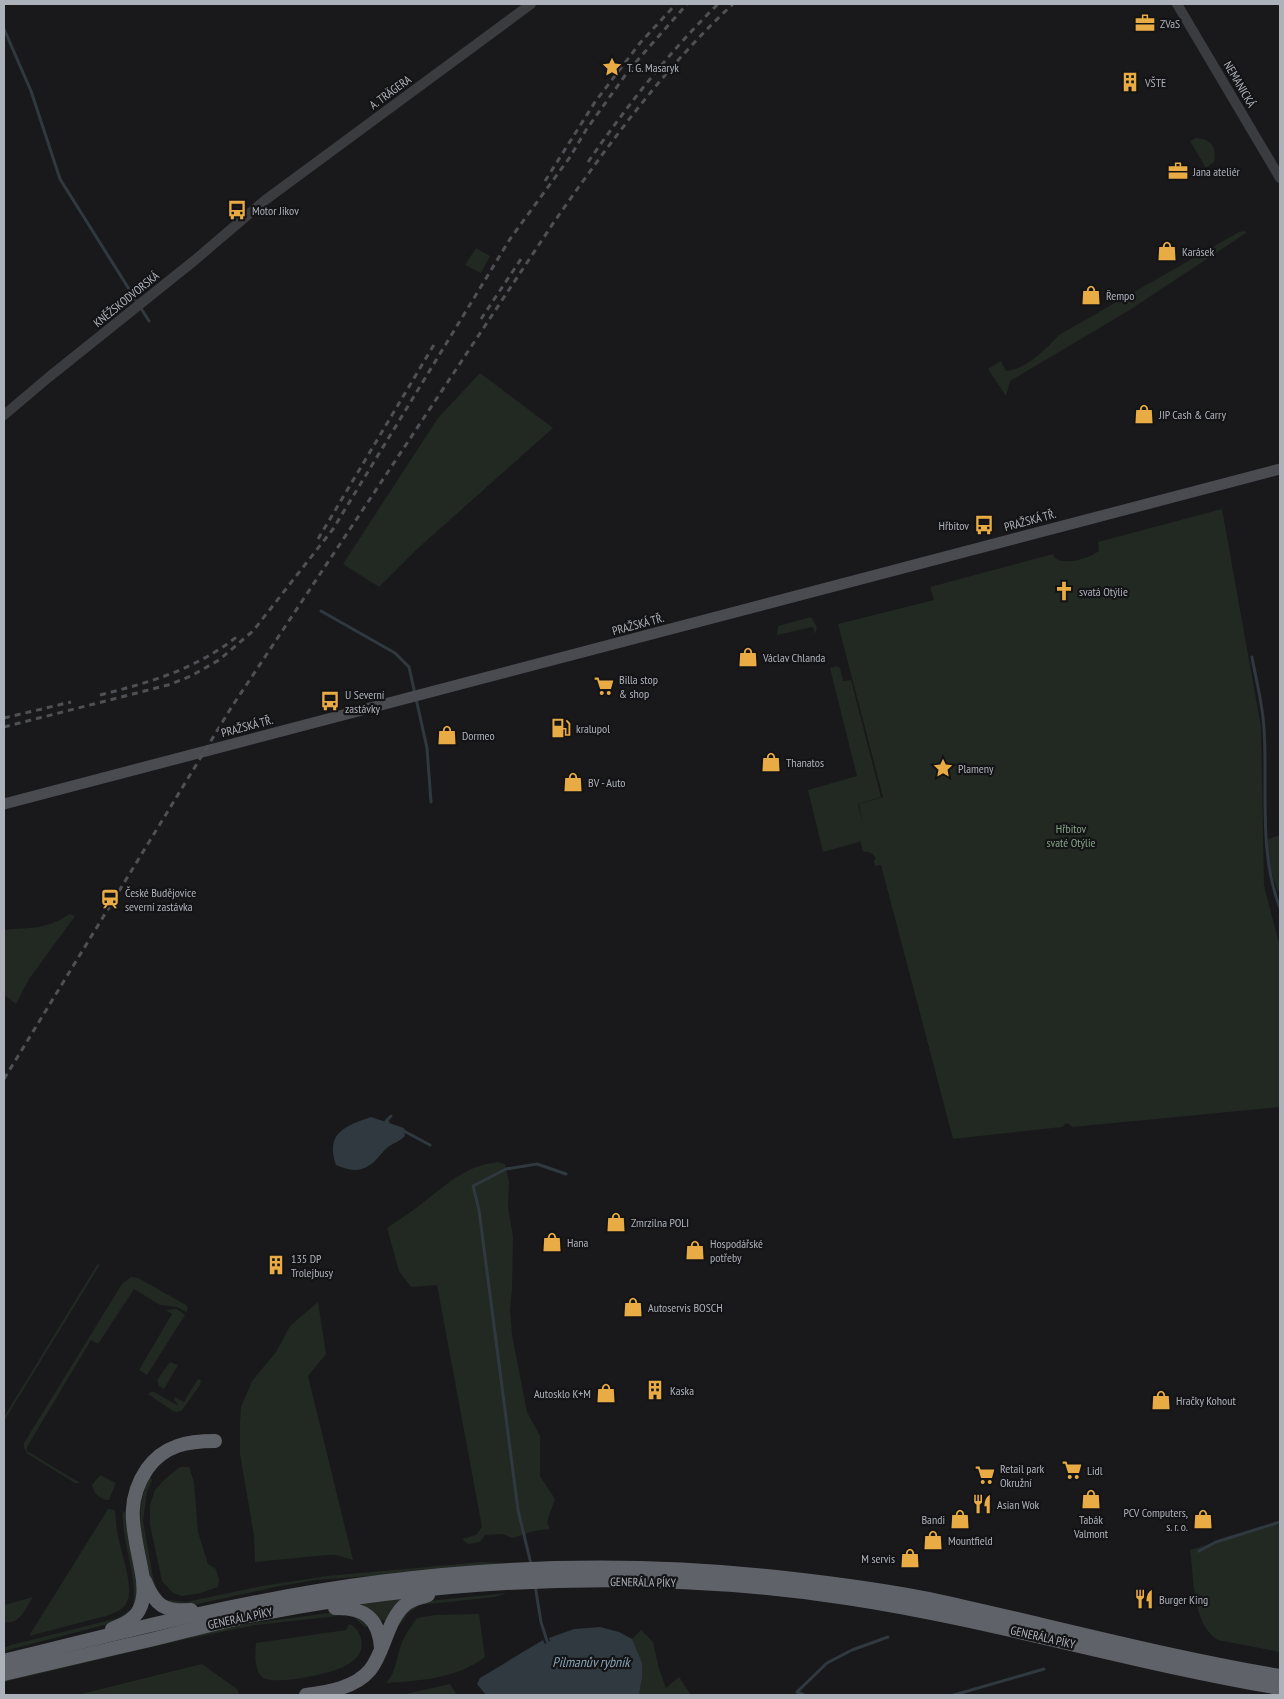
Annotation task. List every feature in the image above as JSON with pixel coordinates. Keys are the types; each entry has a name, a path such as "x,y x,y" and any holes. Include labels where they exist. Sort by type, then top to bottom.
{"highway":[{"path":"91,1640 134,1617 142,1603 144,1592 143,1578 133,1526 132,1504 141,1478 150,1464 161,1453 190,1442 214,1441"},
{"name":"GENERÁLA PÍKY","path":"4,1661 239,1605 380,1582 514,1576 703,1572 775,1577 845,1586 939,1602 1183,1658 1280,1676"},
{"name":"GENERÁLA PÍKY","path":"560,1575 702,1583 845,1598 938,1613 1179,1669 1280,1688"},
{"name":"GENERÁLA PÍKY","path":"4,1674 209,1625 292,1608 379,1594 455,1587 514,1576"},
{"path":"143,1578 155,1599 162,1607 168,1610 182,1611 239,1605"},
{"path":"306,1695 339,1689 357,1681 370,1670 396,1616 407,1603 455,1587"},
{"path":"292,1608 360,1610 376,1625 381,1649"}],"main road":[{"name":"PRAŽSKÁ TŘ.","path":"4,804 1280,469"}],"street":[{"name":"A. TRÄGERA","path":"264,201 531,4"},
{"name":"NEMANICKÁ","path":"1177,4 1280,178"},
{"name":"KNĚŽSKODVORSKÁ","path":"4,415 49,376 220,239 264,201"}],"green space":[{"path":"1196,138 1206,140 1214,148 1214,162 1206,168 1190,141"},
{"path":"1245,231 1246,233 1128,311 1010,381 1006,396 988,369 1001,361 1006,371 1021,367 1042,352 1059,335 1239,232"},
{"path":"476,248 490,256 481,273 465,265"},
{"path":"480,373 553,428 416,550 379,587 343,564 438,418"},
{"name":"Hřbitov svaté Otýlie","path":"1222,509 1261,727 1264,886 1280,947 1280,1107 1073,1127 1067,1123 1062,1127 953,1139 881,865 875,866 874,860 876,859 874,855 869,852 863,852 860,840 859,842 823,852 808,790 857,776 830,668 837,666 840,668 843,681 851,680 881,797 858,804 863,824 859,804 883,797 838,624 934,600 930,587 1053,554 1059,560 1077,560 1099,551 1098,542"},
{"path":"811,617 817,627 815,634 813,627 777,635 778,626"},
{"path":"1280,835 1280,896 1270,868 1268,839"},
{"path":"70,914 75,916 29,979 16,1004 4,995 4,930 46,925"},
{"path":"498,1162 505,1164 509,1182 508,1207 513,1237 510,1310 512,1335 527,1412 540,1436 540,1476 555,1499 547,1522 550,1529 534,1531 513,1538 502,1534 485,1535 480,1542 468,1544 462,1539 476,1535 482,1527 437,1285 411,1287 399,1271 387,1228 458,1176 476,1167"},
{"path":"99,1264 99,1266 4,1421 4,1417"},
{"path":"131,1277 138,1278 186,1305 188,1308 186,1312 177,1307 160,1305 134,1289 98,1344 91,1340 27,1447 27,1451 80,1483 75,1483 28,1454 24,1448 24,1443 122,1284"},
{"path":"318,1302 326,1354 308,1376 353,1560 336,1555 327,1555 255,1562 254,1536 240,1454 241,1407 252,1381 276,1352 290,1326"},
{"path":"177,1309 185,1315 147,1375 139,1370 172,1314 166,1310"},
{"path":"170,1362 178,1365 164,1389 159,1386 157,1380"},
{"path":"198,1379 201,1380 200,1385 182,1410 177,1412 148,1394 154,1392 177,1405 174,1400 175,1397 184,1402"},
{"path":"180,1467 189,1467 194,1482 198,1532 208,1564 216,1569 219,1580 218,1587 201,1593 182,1596 173,1593 162,1581 150,1525 150,1505 155,1490"},
{"path":"100,1475 116,1483 109,1500 99,1497 93,1488 92,1485"},
{"path":"150,1477 152,1480 147,1492 143,1521 153,1577 157,1589 164,1598 163,1600 157,1592 147,1570 142,1543 141,1503"},
{"path":"108,1509 115,1510 118,1538 126,1568 129,1597 126,1604 120,1610 106,1616 29,1636"},
{"path":"123,1511 126,1514 138,1589 135,1608 133,1606 132,1570 124,1535"},
{"path":"1280,1522 1280,1652 1218,1640 1209,1633 1199,1612 1190,1550"},
{"path":"482,1562 507,1563 412,1573 316,1580 189,1606 167,1603 169,1600 186,1602 262,1586 327,1576"},
{"path":"507,1593 495,1597 420,1605 408,1613 400,1625 397,1624 401,1616 419,1602"},
{"path":"33,1597 18,1619 4,1622 4,1605"},
{"path":"403,1597 389,1614 387,1621 378,1620 359,1603"},
{"path":"129,1611 132,1612 120,1621 4,1651 4,1648 11,1645 118,1618"},
{"path":"343,1611 359,1616 369,1626 365,1627 354,1617 346,1615 256,1625 182,1640 4,1682 4,1680 224,1627"},
{"path":"479,1614 485,1657 463,1670 451,1674 412,1681 386,1683 394,1669 402,1642 417,1618 435,1615"},
{"path":"349,1624 357,1630 362,1645 359,1655 345,1666 326,1673 287,1680 266,1679 259,1673 255,1660 256,1643 346,1630"},
{"path":"641,1630 653,1642 659,1669 666,1688 679,1677 691,1695 639,1695 642,1678 632,1639"},
{"path":"202,1664 237,1689 240,1695 77,1695"},
{"path":"450,1684 457,1695 401,1695"}],"water":[{"path":"371,1117 404,1128 405,1136 388,1147 374,1162 365,1168 351,1170 336,1165 333,1154 335,1138 346,1128"},
{"name":"Pilmanův rybník","path":"600,1627 619,1632 632,1639 642,1663 639,1695 486,1695 477,1684 480,1678 543,1640 545,1644 550,1641 549,1638 574,1629"}],"waterway":[{"path":"4,29 31,91 60,179 149,321"},
{"path":"321,611 395,653 409,667 427,748 431,802"},
{"path":"1252,657 1263,720 1266,842 1273,887 1280,908"},
{"path":"388,1122 386,1121 391,1116"},
{"path":"402,1130 430,1145"},
{"path":"531,1564 518,1510 479,1210 473,1186 506,1169 537,1164 566,1174"},
{"path":"1199,1551 1216,1542 1280,1522"},
{"path":"535,1585 541,1622 549,1647"},
{"path":"804,1695 797,1692 827,1663 852,1650 888,1637"},
{"path":"954,1695 1044,1669"}],"railway":[{"path":"545,181 595,102 640,43 676,4"},
{"path":"4,727 168,685 191,676 219,660 253,631 333,529 510,239 570,157 586,130 629,70 687,4"},
{"path":"588,162 649,80 682,41 718,4"},
{"path":"4,1079 231,708 554,222 616,136 660,81 733,4"},
{"path":"481,319 521,259"},
{"path":"318,539 435,343"},
{"path":"100,695 173,673 207,657 239,635"},
{"path":"4,718 71,702"}],"place":[{"name":"ZVaS","path":"1145,23"},
{"name":"T. G. Masaryk","path":"612,67"},
{"name":"VŠTE","path":"1130,82"},
{"name":"Jana ateliér","path":"1178,171"},
{"name":"Motor Jikov","path":"237,210"},
{"name":"Karásek","path":"1167,251"},
{"name":"Řempo","path":"1091,295"},
{"name":"JIP Cash & Carry","path":"1144,414"},
{"name":"Hřbitov","path":"984,525"},
{"name":"svatá Otýlie","path":"1064,591"},
{"name":"Václav Chlanda","path":"748,657"},
{"name":"Billa stop & shop","path":"604,686"},
{"name":"U Severní zastávky","path":"330,701"},
{"name":"kralupol","path":"561,728"},
{"name":"Dormeo","path":"447,735"},
{"name":"Thanatos","path":"771,762"},
{"name":"Plameny","path":"943,768"},
{"name":"BV - Auto","path":"573,782"},
{"name":"České Budějovice severní zastávka","path":"110,899"},
{"name":"Zmrzilna POLI","path":"616,1222"},
{"name":"Hana","path":"552,1242"},
{"name":"Hospodářské potřeby","path":"695,1250"},
{"name":"135 DP Trolejbusy","path":"276,1265"},
{"name":"Autoservis BOSCH","path":"633,1307"},
{"name":"Kaska","path":"655,1390"},
{"name":"Autosklo K+M","path":"606,1393"},
{"name":"Hračky Kohout","path":"1161,1400"},
{"name":"Lidl","path":"1072,1470"},
{"name":"Retail park Okružní","path":"985,1475"},
{"name":"Tabák Valmont","path":"1091,1499"},
{"name":"Asian Wok","path":"982,1504"},
{"name":"Bandi","path":"960,1519"},
{"name":"PCV Computers, s. r. o.","path":"1203,1519"},
{"name":"Mountfield","path":"933,1540"},
{"name":"M servis","path":"910,1558"},
{"name":"Burger King","path":"1144,1599"}]}
